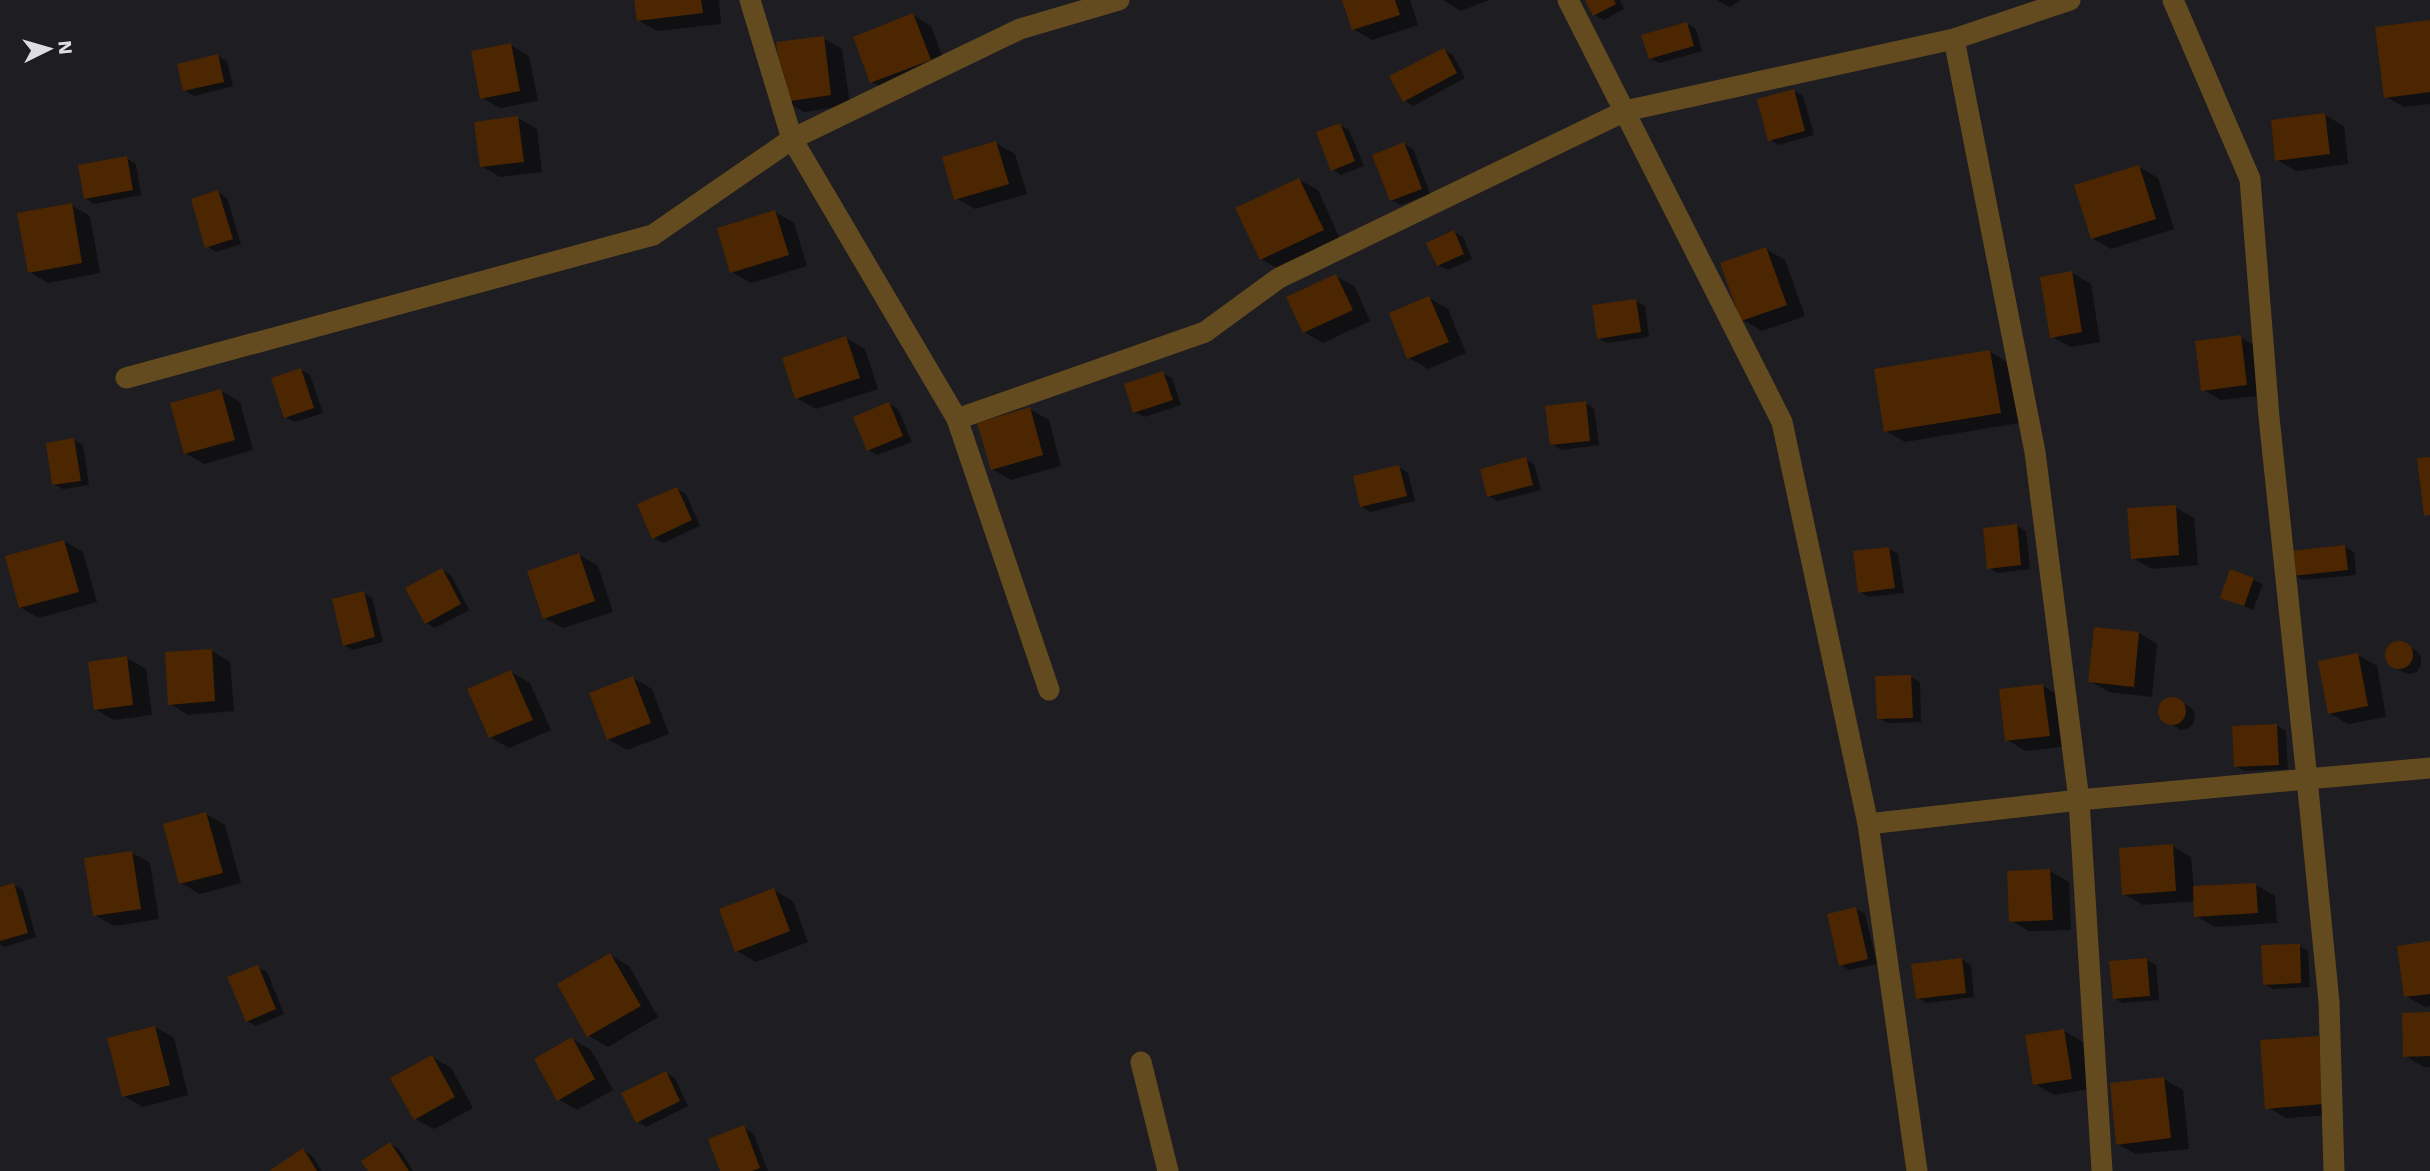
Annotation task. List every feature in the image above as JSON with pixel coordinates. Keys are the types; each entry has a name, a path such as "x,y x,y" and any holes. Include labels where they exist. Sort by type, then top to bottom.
{"street":[{"path":"750,0 792,139 957,419 1049,690"},
{"path":"126,378 653,235 792,139 1020,29 1119,0"},
{"path":"1568,0 1782,422 1868,824 1916,1171"},
{"path":"957,419 1205,332 1279,278 1625,110 1954,39 2070,0"},
{"path":"2173,0 2250,180 2269,417 2329,1002 2334,1171"},
{"path":"1954,39 2035,452 2079,800 2102,1171"},
{"path":"1868,824 2079,800 2430,768"},
{"path":"1141,1062 1168,1171"}],"building":[{"path":"634,0 701,0 703,13 637,21"},
{"path":"1342,0 1395,0 1400,15 1352,30"},
{"path":"1585,0 1614,0 1616,4 1593,16"},
{"path":"913,13 931,60 870,83 853,37"},
{"path":"2430,20 2430,92 2384,98 2375,27"},
{"path":"1687,22 1694,46 1649,59 1641,35"},
{"path":"824,36 831,95 784,102 776,42"},
{"path":"511,43 520,91 480,99 471,51"},
{"path":"1444,48 1457,73 1403,102 1389,76"},
{"path":"218,54 224,82 183,91 177,64"},
{"path":"1794,89 1805,131 1768,141 1757,99"},
{"path":"2325,113 2330,154 2275,161 2271,120"},
{"path":"518,116 524,162 480,167 474,122"},
{"path":"1340,123 1355,161 1331,171 1316,132"},
{"path":"996,141 1009,184 954,200 942,157"},
{"path":"1404,142 1422,189 1390,201 1372,155"},
{"path":"127,156 133,190 84,199 78,165"},
{"path":"2139,165 2156,219 2091,239 2074,185"},
{"path":"1299,178 1324,230 1260,260 1235,208"},
{"path":"218,190 233,239 205,248 191,199"},
{"path":"72,203 82,263 28,273 17,213"},
{"path":"775,210 789,255 730,273 717,228"},
{"path":"1454,230 1464,254 1437,266 1426,243"},
{"path":"1766,247 1787,305 1741,321 1720,263"},
{"path":"2072,271 2082,332 2050,338 2040,277"},
{"path":"1336,274 1353,310 1303,333 1286,297"},
{"path":"1429,296 1449,342 1407,359 1389,313"},
{"path":"1636,299 1641,332 1597,339 1592,305"},
{"path":"2241,335 2247,385 2201,391 2195,341"},
{"path":"846,336 860,378 795,399 782,358"},
{"path":"1990,350 2001,413 1884,432 1874,369"},
{"path":"301,368 314,408 284,418 271,378"},
{"path":"1163,371 1173,400 1133,413 1124,384"},
{"path":"221,389 235,440 184,454 170,403"},
{"path":"1586,401 1590,441 1550,445 1545,406"},
{"path":"889,402 903,436 867,451 853,417"},
{"path":"1030,407 1043,455 991,470 977,423"},
{"path":"74,438 81,481 52,485 46,443"},
{"path":"1526,457 1533,485 1487,497 1480,469"},
{"path":"2430,457 2430,515 2424,516 2417,458"},
{"path":"1399,465 1407,496 1360,507 1353,476"},
{"path":"677,487 692,520 652,539 637,504"},
{"path":"2176,505 2179,555 2131,559 2127,508"},
{"path":"2017,524 2021,565 1987,569 1983,528"},
{"path":"64,540 79,592 19,608 5,556"},
{"path":"2345,545 2348,570 2292,576 2290,551"},
{"path":"1889,547 1895,588 1858,593 1853,551"},
{"path":"579,553 595,601 543,619 527,571"},
{"path":"442,568 461,604 425,624 405,588"},
{"path":"2230,569 2254,578 2244,606 2220,598"},
{"path":"364,591 375,637 343,646 332,599"},
{"path":"2094,627 2139,632 2134,687 2088,682"},
{"path":"2399,641 2409,645 2413,655 2409,665 2399,669 2389,665 2385,655 2389,645"},
{"path":"212,649 215,701 168,705 165,652"},
{"path":"2358,653 2368,706 2328,714 2318,661"},
{"path":"127,656 133,705 94,710 88,662"},
{"path":"511,670 533,720 489,738 467,689"},
{"path":"1911,675 1913,718 1877,719 1875,676"},
{"path":"633,676 651,723 607,740 589,693"},
{"path":"2043,684 2050,736 2005,741 1999,689"},
{"path":"2172,697 2182,701 2186,711 2182,721 2172,725 2162,721 2158,711 2162,701"},
{"path":"2277,724 2279,765 2234,767 2232,726"},
{"path":"206,812 223,873 179,884 163,824"},
{"path":"2173,844 2176,891 2122,895 2119,848"},
{"path":"132,851 141,909 93,916 84,858"},
{"path":"2050,869 2053,920 2009,922 2007,871"},
{"path":"14,883 28,933 0,941 0,887"},
{"path":"2256,883 2258,913 2194,917 2193,886"},
{"path":"774,888 790,931 735,952 719,909"},
{"path":"1856,907 1868,959 1839,966 1827,914"},
{"path":"2430,941 2430,994 2404,997 2397,946"},
{"path":"2300,944 2301,983 2263,985 2261,945"},
{"path":"610,953 641,1006 587,1037 557,984"},
{"path":"1962,958 1966,993 1916,999 1911,964"},
{"path":"2147,958 2150,996 2113,999 2109,961"},
{"path":"258,965 276,1009 246,1022 227,977"},
{"path":"2430,1012 2430,1056 2403,1057 2402,1013"},
{"path":"155,1026 170,1085 122,1097 107,1038"},
{"path":"2064,1029 2072,1079 2033,1085 2025,1035"},
{"path":"2319,1036 2324,1104 2265,1109 2260,1040"},
{"path":"572,1037 595,1079 557,1101 534,1059"},
{"path":"432,1055 455,1097 414,1120 390,1078"},
{"path":"666,1071 680,1101 636,1123 621,1093"},
{"path":"2164,1077 2171,1138 2116,1145 2110,1083"},
{"path":"744,1125 760,1168 752,1171 720,1171 708,1139"},
{"path":"390,1142 409,1171 368,1171 361,1161"},
{"path":"303,1148 317,1171 269,1171"}]}
